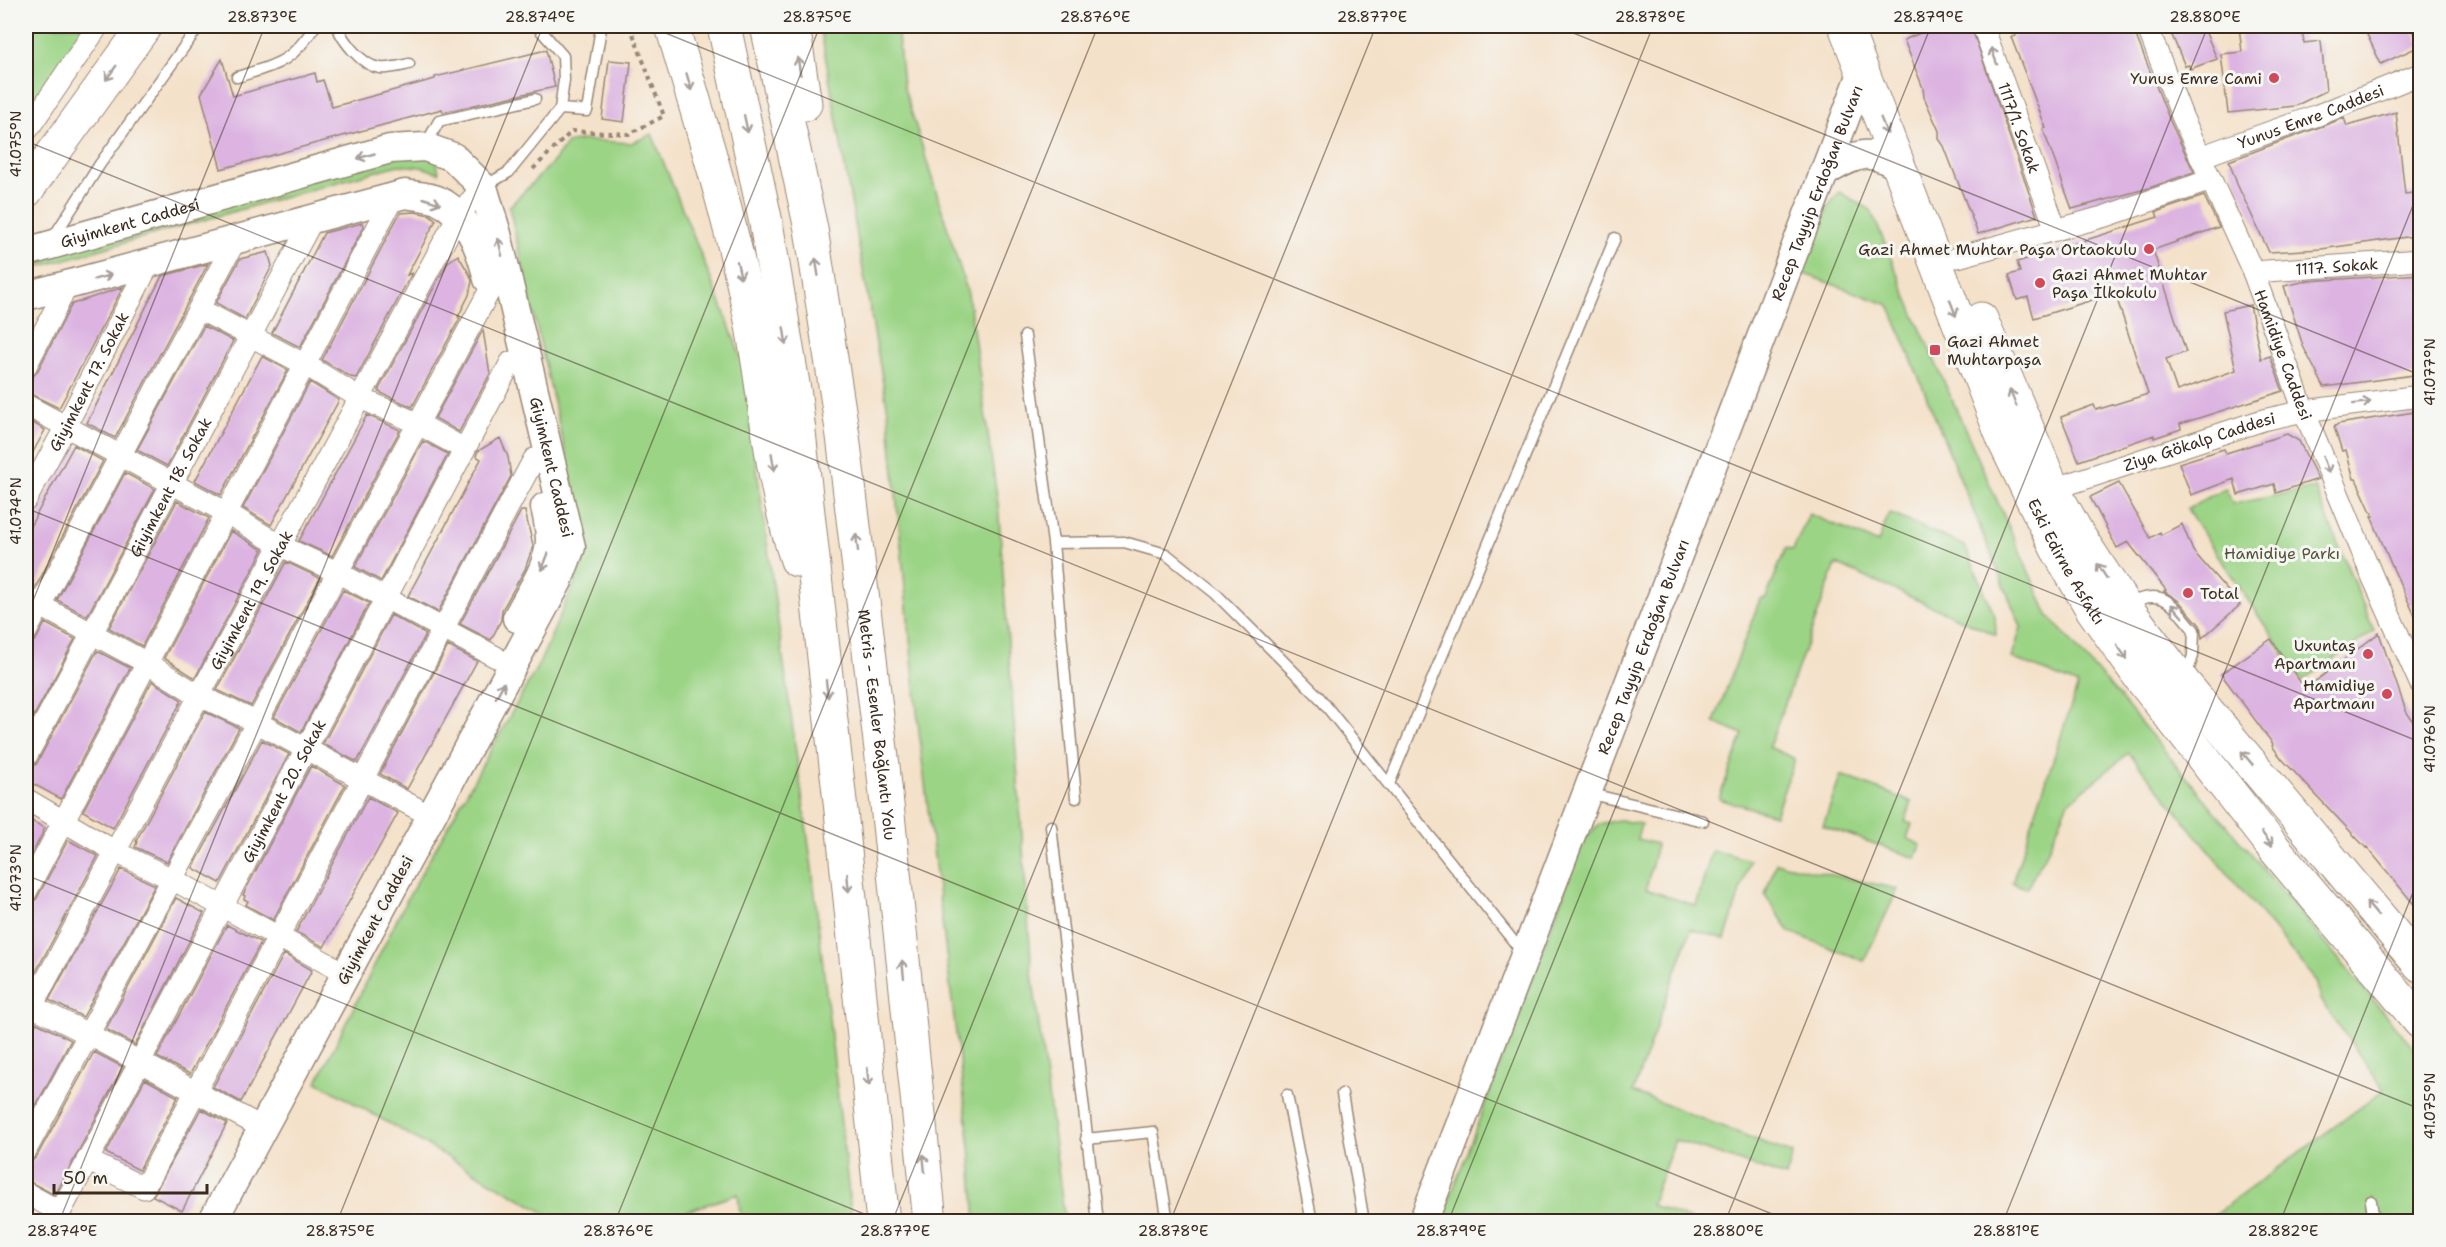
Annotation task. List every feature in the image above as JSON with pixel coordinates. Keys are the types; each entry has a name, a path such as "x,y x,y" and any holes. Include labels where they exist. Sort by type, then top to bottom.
{"main road":[{"path":"26,192 145,26"},
{"path":"672,26 709,150 735,253 757,355 778,490 789,537 820,631"},
{"path":"724,26 757,179 795,396 883,1221"},
{"path":"767,26 811,229"},
{"path":"792,26 807,115 811,167 811,229"},
{"name":"Eski Edirne Asfaltı","path":"1856,35 1901,169 2005,443 2057,549 2092,609 2130,663 2269,842 2421,1022"},
{"name":"Eski Edirne Asfaltı","path":"1856,35 1958,257 2009,388 2053,489 2077,533 2124,605 2184,682 2417,958"},
{"name":"Metris - Esenler Bağlantı Yolu","path":"811,229 843,436 864,601 930,1221"},
{"path":"2223,783 2253,800 2266,795 2270,786"}],"street":[{"path":"26,132 98,26"},
{"name":"1117/1. Sokak","path":"1983,26 2056,230"},
{"name":"Hamidiye Caddesi","path":"2146,26 2200,157 2253,272 2304,411 2373,578 2421,683"},
{"name":"Recep Tayyip Erdoğan Bulvarı","path":"1423,1221 1823,173 1856,35"},
{"name":"Yunus Emre Caddesi","path":"2200,157 2318,115 2421,74"},
{"name":"Giyimkent Caddesi","path":"37,249 390,149 425,147 453,157 483,187 497,234 571,547 558,582 213,1221"},
{"path":"1823,173 1850,158 1870,154 1886,158 1901,169"},
{"path":"1958,257 2106,216 2211,180"},
{"name":"Giyimkent 19. Sokak","path":"27,1009 116,852 459,214 483,187"},
{"name":"Giyimkent Caddesi","path":"26,296 394,196 405,194 436,200 459,214 479,244 511,362 549,523 550,548 542,569 198,1221"},
{"path":"26,892 394,196"},
{"name":"Giyimkent 18. Sokak","path":"26,757 314,217"},
{"path":"26,632 33,602 120,456 236,239"},
{"name":"1117. Sokak","path":"2253,272 2421,260"},
{"name":"Giyimkent 17. Sokak","path":"26,500 149,264"},
{"path":"26,366 68,286"},
{"path":"26,1150 491,288"},
{"path":"199,309 306,365 360,398 417,423 464,449"},
{"name":"Giyimkent 20. Sokak","path":"57,1216 511,362"},
{"name":"Ziya Gökalp Caddesi","path":"2053,489 2263,420 2304,411 2421,396"},
{"path":"26,405 171,482 281,546 337,572 496,657"},
{"path":"87,1160 144,1188 534,459"},
{"path":"33,602 147,663 200,696 256,722 416,808"},
{"path":"26,799 116,852 172,879 332,966"},
{"path":"27,1009 88,1034 250,1121"},
{"path":"26,1193 57,1216"}],"lane":[{"path":"37,249 199,26"},
{"path":"237,77 280,63 303,43 315,26"},
{"path":"337,26 356,53 368,64 380,68 409,64"},
{"path":"483,187 509,172 560,109 564,80 563,56 537,26"},
{"path":"560,109 587,111 601,28 598,26"},
{"path":"425,147 439,121 535,99"},
{"path":"1389,784 1615,238"},
{"path":"1025,336 1053,543 1076,798"},
{"path":"1053,543 1125,542 1166,554 1215,593 1319,697 1525,956"},
{"path":"1587,793 1703,821"},
{"path":"1051,826 1097,1221"},
{"path":"1342,1094 1364,1221"},
{"path":"1287,1095 1311,1221"},
{"path":"1086,1139 1153,1132 1168,1221"},
{"path":"2371,1201 2374,1221"}],"path":[{"path":"531,171 572,131 629,134 664,116 630,26"}],"green space":[{"path":"26,26 88,26 26,120"},
{"path":"820,26 897,26 903,85 968,294 998,504 1032,973 1065,1221 976,1221 970,1146 921,752 888,411"},
{"path":"652,134 742,361 812,868 852,1221 741,1221 738,1194 657,1221 559,1221 317,1082 406,901 540,662 588,551 509,207 555,160 567,143 582,140 632,143"},
{"path":"399,155 436,158 439,173 421,167 398,165 34,268 31,259"},
{"path":"1839,192 1871,210 1913,312 2048,615 2420,1056 2420,1221 2206,1221 2384,1090 2321,1000 2316,981 2129,753 2069,802 2048,850 2027,888 2012,883 2078,685 2012,658 2021,627 1889,305 1802,273 1829,205"},
{"name":"Hamidiye Parkı","path":"2225,488 2233,504 2315,488 2374,631 2302,681 2187,509"},
{"path":"1889,513 1965,546 1995,616 1996,635 1836,564 1769,747 1795,759 1775,815 1719,799 1743,734 1714,722 1760,599 1766,598 1786,548 1793,550 1809,514 1878,543"},
{"path":"1841,775 1912,802 1905,822 1912,824 1907,838 1921,845 1916,858 1823,826"},
{"path":"1619,820 1641,824 1637,839 1657,844 1646,889 1696,906 1712,850 1750,860 1725,939 1691,929 1633,1092 1793,1154 1786,1177 1675,1140 1651,1205 1694,1221 1441,1222 1583,841 1599,824"},
{"path":"1776,863 1898,889 1864,961 1790,932 1765,895"}],"building":[{"path":"1936,26 1971,26 2037,216 1978,234 1944,146 1939,139 1939,131 1904,40"},
{"path":"2013,26 2132,26 2170,121 2194,172 2149,188 2072,209 2043,129 2046,128 2011,37 2016,36"},
{"path":"2168,26 2203,26 2217,59 2190,69 2189,65 2185,66"},
{"name":"Yunus Emre Cami","path":"2239,26 2302,26 2304,43 2321,41 2326,91 2295,106 2228,113 2221,54 2242,52"},
{"path":"2363,26 2411,26 2420,46 2381,64"},
{"path":"546,50 555,87 443,112 442,109 221,169 201,94 222,59 233,96 315,73 317,82 323,80 332,107 435,79 435,77"},
{"path":"609,60 631,62 624,122 602,119"},
{"path":"2396,112 2405,194 2421,192 2421,235 2321,249 2269,252 2237,184 2229,161 2344,118 2347,126"},
{"path":"2204,196 2219,227 2153,250 2186,352 2166,359 2177,391 2236,370 2223,311 2250,305 2261,359 2270,356 2283,391 2180,424 2181,429 2154,438 2154,435 2079,461 2061,417 2094,405 2096,410 2148,394 2115,293 2034,318 2028,297 2017,300 2009,275 2020,272 2017,262 2158,217 2156,212"},
{"path":"415,212 430,215 436,220 407,275 412,273 356,378 351,377 322,360 400,213"},
{"path":"362,223 364,226 300,347 272,333 324,233"},
{"path":"268,252 272,266 245,319 216,303 240,259"},
{"path":"458,255 472,281 469,295 458,317 460,318 412,407 379,392 379,389 448,262"},
{"path":"208,264 115,438 87,423 162,276"},
{"path":"2421,274 2421,374 2324,387 2303,346 2284,286 2307,281"},
{"path":"123,287 59,408 26,392 26,379 37,372 72,304"},
{"path":"204,326 233,341 167,466 137,450"},
{"path":"483,330 490,374 459,432 435,418"},
{"path":"262,356 288,370 221,495 195,481"},
{"path":"310,382 339,400 271,525 243,508"},
{"path":"2421,411 2421,629 2391,564 2371,516 2373,516 2354,479 2346,450 2342,451 2334,427 2338,424"},
{"path":"367,415 400,430 332,556 299,541"},
{"path":"26,419 45,430 26,465"},
{"path":"2287,434 2299,441 2318,479 2276,493 2274,484 2238,495 2234,479 2191,495 2179,463 2224,449 2226,453"},
{"path":"500,438 508,457 511,476 438,612 408,596 481,459 476,456 478,451"},
{"path":"423,441 448,454 381,581 355,567"},
{"path":"74,445 103,461 35,588 26,585 26,534"},
{"path":"125,473 155,489 87,616 57,600"},
{"path":"2119,483 2150,538 2182,524 2193,551 2240,605 2202,638 2200,625 2179,601 2164,591 2166,590 2128,542 2117,548 2090,497"},
{"path":"177,501 209,518 142,646 109,628"},
{"path":"521,511 525,511 533,546 525,569 502,610 501,620 491,640 460,624"},
{"path":"231,531 263,550 195,678 164,658"},
{"path":"286,562 320,578 251,706 217,690"},
{"path":"343,590 369,603 301,732 274,717"},
{"path":"391,615 426,634 357,762 323,744"},
{"path":"45,623 75,639 26,731 26,645 37,638"},
{"path":"2379,633 2406,711 2414,723 2421,742 2421,913 2367,847 2282,759 2221,674 2271,639 2305,689"},
{"path":"448,646 477,661 407,789 380,774"},
{"path":"97,651 130,668 61,799 26,780 26,770 37,763"},
{"path":"152,681 182,700 113,828 83,811"},
{"path":"205,712 239,728 167,862 135,847 136,841"},
{"path":"262,740 289,754 220,883 193,868"},
{"path":"311,766 345,785 273,920 246,905 248,901 243,895"},
{"path":"368,797 398,813 324,947 296,932"},
{"path":"26,818 45,828 26,866"},
{"path":"68,840 98,856 26,990 26,905 37,898"},
{"path":"121,869 155,885 83,1017 49,1000"},
{"path":"176,898 204,913 135,1045 106,1029"},
{"path":"227,925 261,942 190,1074 157,1057"},
{"path":"284,954 312,970 241,1102 213,1087"},
{"path":"37,1023 71,1040 26,1124 26,1030"},
{"path":"94,1052 123,1067 55,1195 26,1180 26,1163 37,1156"},
{"path":"145,1079 178,1097 139,1170 106,1153"},
{"path":"201,1109 227,1123 182,1211 153,1196"}],"place":[{"name":"Yunus Emre Cami","path":"2274,78"},
{"name":"Gazi Ahmet Muhtar Paşa Ortaokulu","path":"2149,249"},
{"name":"Gazi Ahmet Muhtar Paşa İlkokulu","path":"2040,283"},
{"name":"Gazi Ahmet Muhtarpaşa","path":"1935,350"},
{"name":"Total","path":"2188,593"},
{"name":"Uxuntaş Apartmanı","path":"2368,654"},
{"name":"Hamidiye Apartmanı","path":"2387,694"}]}
